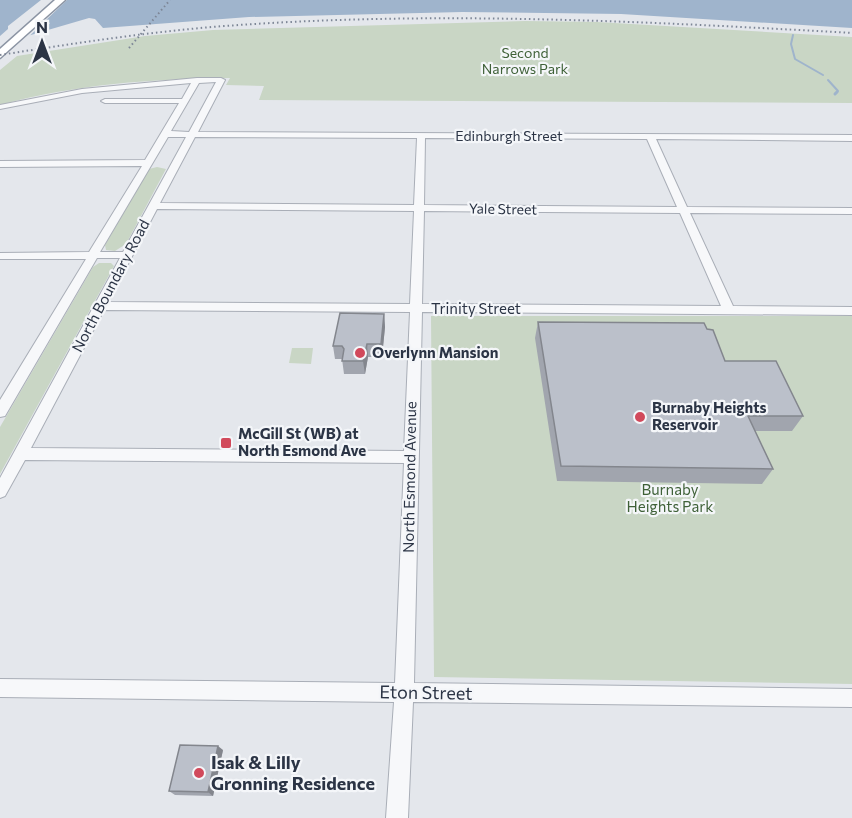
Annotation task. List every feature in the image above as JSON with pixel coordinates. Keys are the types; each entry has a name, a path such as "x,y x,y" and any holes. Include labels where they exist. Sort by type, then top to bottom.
{"highway":[{"path":"0,44 49,0"},
{"path":"0,55 60,0"}],"street":[{"name":"North Boundary Road","path":"0,412 5,394 94,255 197,80 221,80 0,492"},
{"path":"0,107 87,90 197,80"},
{"path":"105,100 185,101"},
{"name":"Edinburgh Street","path":"166,134 852,138"},
{"name":"North Esmond Avenue","path":"397,818 404,693 421,135"},
{"path":"650,136 729,311"},
{"path":"0,164 148,163"},
{"name":"Yale Street","path":"154,206 852,211"},
{"path":"0,256 127,255"},
{"name":"Trinity Street","path":"100,306 852,311"},
{"path":"21,454 411,457"},
{"name":"Eton Street","path":"0,688 852,698"}],"green space":[{"name":"Second Narrows Park","path":"525,21 597,22 852,37 852,103 259,100 264,86 226,85 230,78 86,87 0,105 0,70 17,56 145,36 213,30"},
{"path":"157,167 166,169 126,244 115,251 106,250 105,245 149,169"},
{"path":"99,263 111,263 114,266 0,474 0,427 93,267"},
{"name":"Burnaby Heights Park","path":"431,316 852,316 852,684 434,677"},
{"path":"292,348 313,348 311,364 289,363"}],"water":[{"path":"0,0 852,0 852,28 621,14 462,12 249,17 103,28 95,19 89,18 0,44"}],"pier":[{"path":"41,0 67,0 45,21 50,23 48,25 37,29 24,41 0,47 0,36 8,29 8,26"}],"building":[{"name":"Overlynn Mansion","path":"340,313 384,314 381,344 367,344 363,361 342,361 344,349 342,346 333,346"},
{"name":"Burnaby Heights Reservoir","path":"538,322 704,323 707,329 713,330 725,361 776,361 803,416 748,416 773,469 561,466"},
{"name":"Isak & Lilly Gronning Residence","path":"180,745 218,746 208,792 169,791"}],"waterway":[{"path":"793,35 791,44 795,59 823,75"},
{"path":"828,80 838,91 835,94"}],"railway":[{"path":"140,35 170,0"},
{"path":"140,35 185,29 292,22 452,18 612,21 852,33"},
{"path":"0,55 140,35"},
{"path":"129,48 140,35"}],"place":[{"name":"Overlynn Mansion","path":"360,353"},
{"name":"Burnaby Heights Reservoir","path":"640,417"},
{"name":"McGill St (WB) at North Esmond Ave","path":"226,443"},
{"name":"Isak & Lilly Gronning Residence","path":"199,773"}]}
